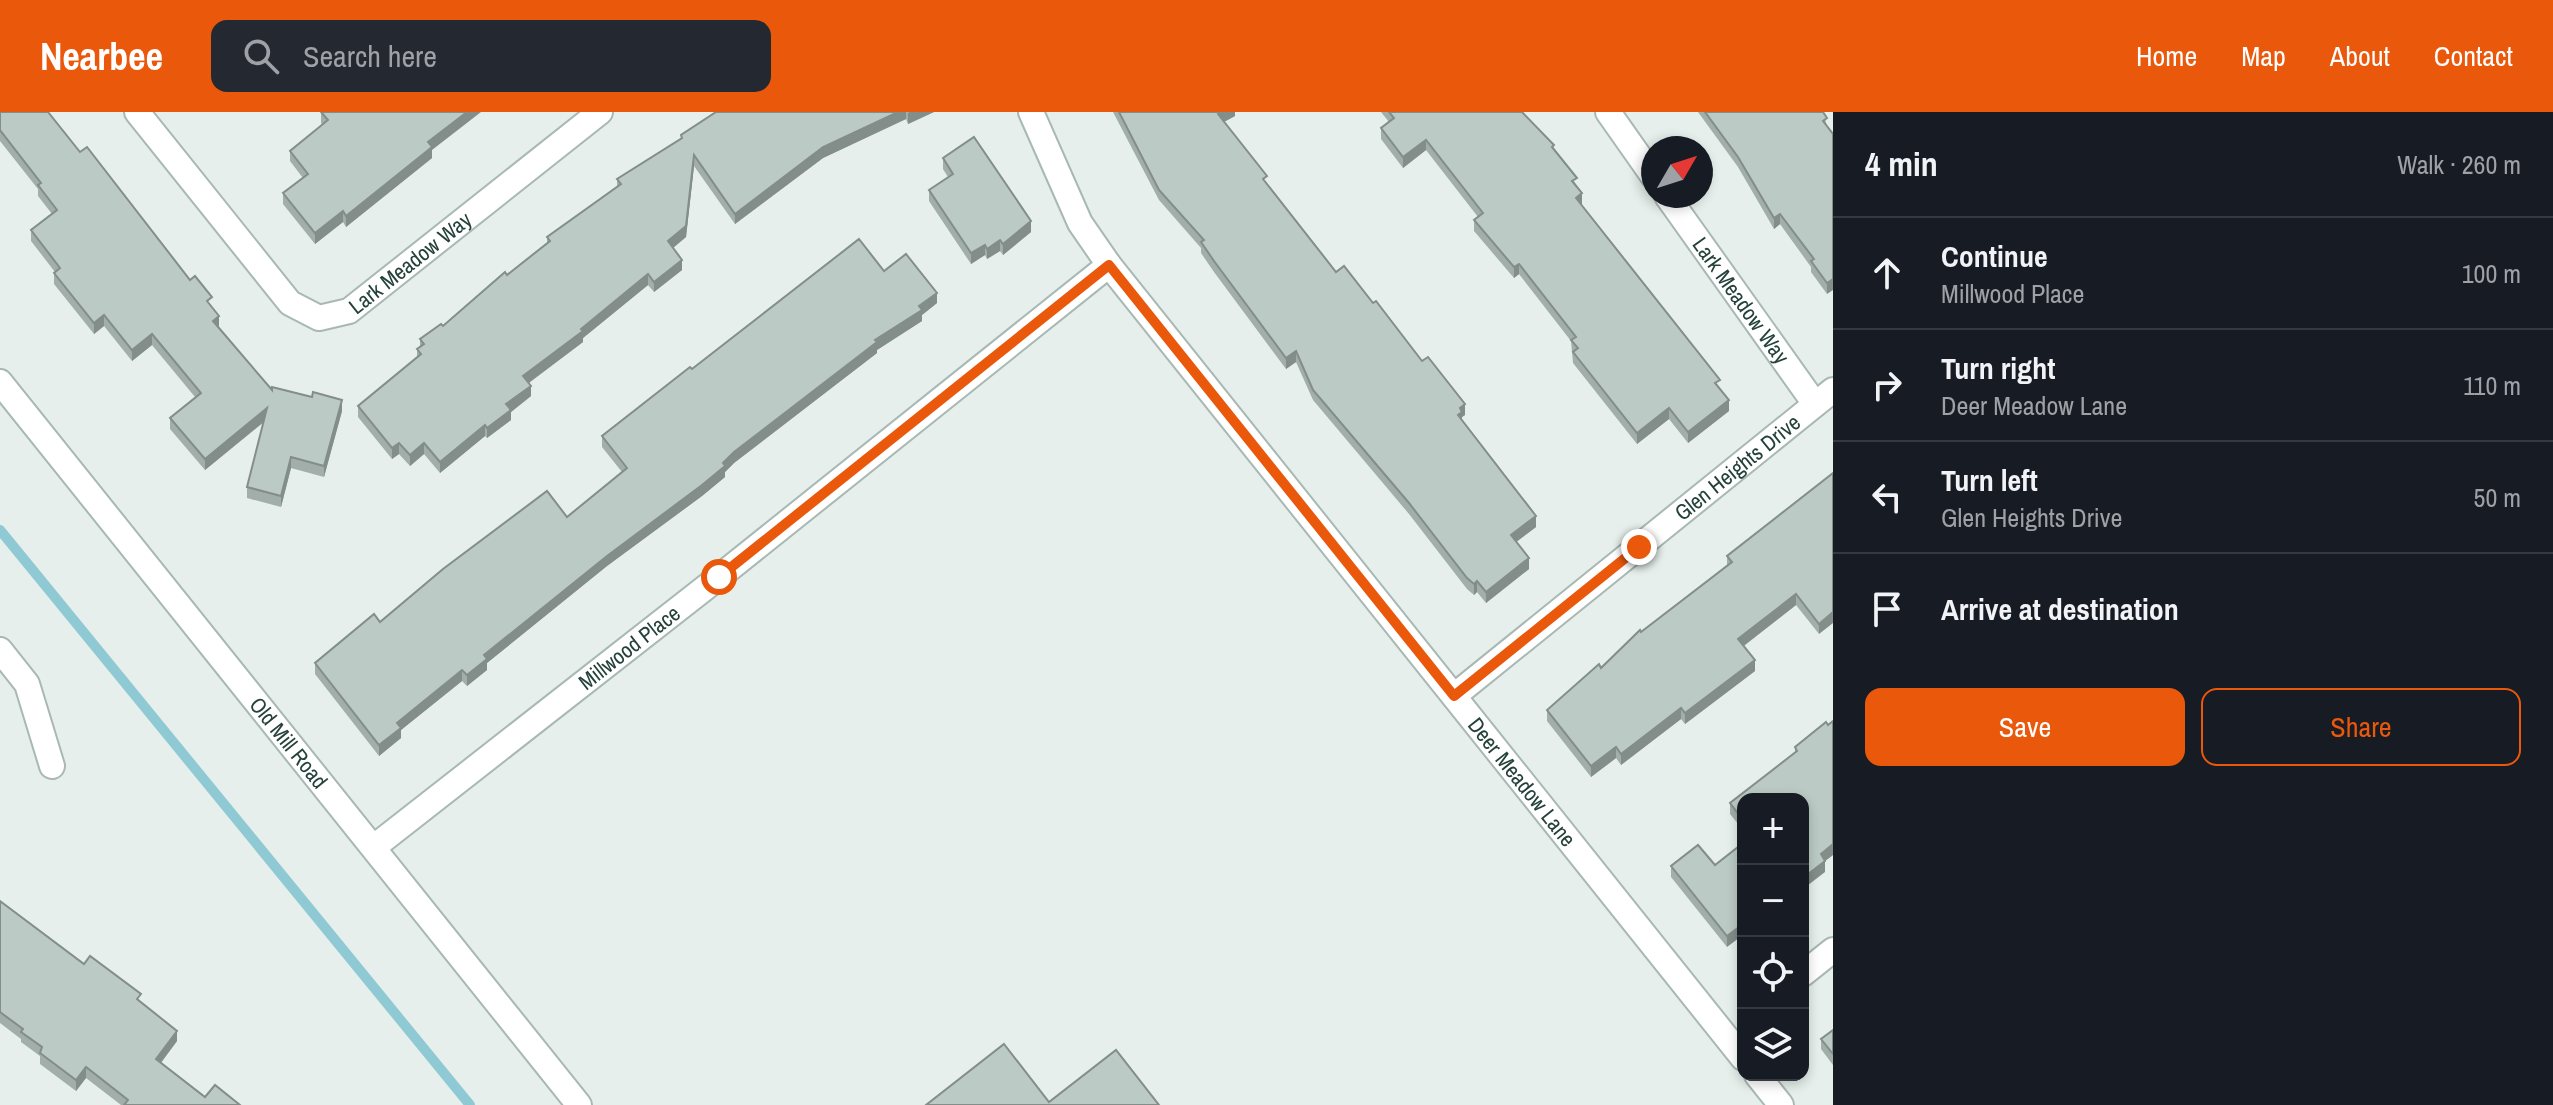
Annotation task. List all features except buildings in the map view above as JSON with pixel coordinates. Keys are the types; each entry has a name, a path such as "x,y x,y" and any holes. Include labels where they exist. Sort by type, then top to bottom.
{"street":[{"name":"Lark Meadow Way","path":"137,112 290,303 319,318 349,311 600,112"},
{"name":"Deer Meadow Lane","path":"1031,112 1080,223 1109,265 1454,696 1734,1029"},
{"path":"1608,112 1641,159"},
{"name":"Lark Meadow Way","path":"1676,208 1824,397"},
{"name":"Millwood Place","path":"374,847 719,577 1109,265"},
{"name":"Old Mill Road","path":"0,382 579,1105"},
{"name":"Glen Heights Drive","path":"1454,696 1824,397"},
{"path":"0,650 27,684 52,766"},
{"path":"1809,969 1833,950"},
{"path":"1762,1081 1781,1105"}],"waterway":[{"path":"0,530 470,1105"}],"route":[{"path":"719,577 1109,265 1454,696 1639,547"}]}
